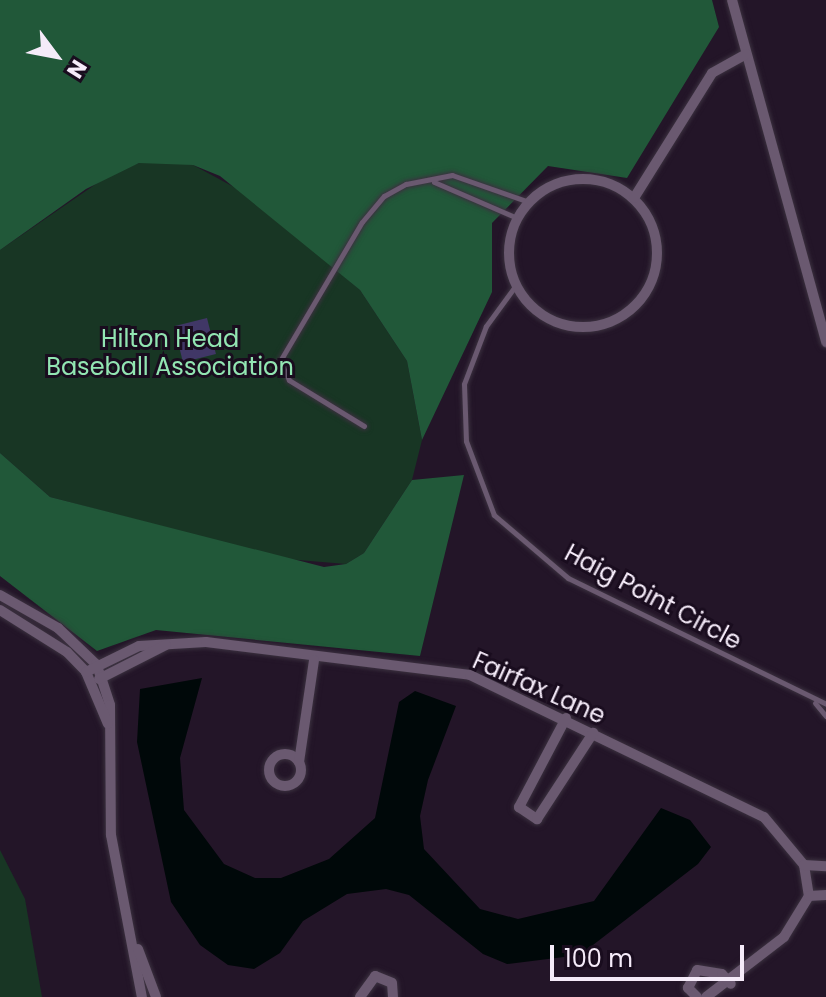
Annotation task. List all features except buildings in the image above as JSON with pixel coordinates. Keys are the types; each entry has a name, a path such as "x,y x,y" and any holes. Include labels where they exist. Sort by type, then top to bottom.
{"street":[{"path":"732,0 826,342"},
{"path":"634,198 712,73 746,54"},
{"path":"571,179 593,179 634,198 657,239 657,263 650,286 627,312 594,327 570,326 548,319 516,285 510,240 517,218 529,202 571,179"},
{"path":"0,595 33,609 96,664 101,677 109,726 111,835 137,947 142,997"},
{"path":"0,610 46,635 86,672 109,726"},
{"name":"Fairfax Lane","path":"90,684 171,642"},
{"name":"Fairfax Lane","path":"86,672 96,664 139,646 206,642 314,660 470,675 566,718 764,817 804,865"},
{"path":"299,762 314,660"},
{"path":"566,718 519,807 537,819 593,733"},
{"path":"706,997 731,984 784,937 809,896 804,865 826,866"},
{"path":"809,896 826,895"},
{"path":"137,947 156,997"},
{"path":"697,997 688,988 697,970 722,974 731,984"},
{"path":"360,997 375,976 392,983 393,997"}],"lane":[{"path":"364,426 289,380 280,361 384,196 406,184 452,175 529,202"},
{"path":"433,181 517,218"},
{"name":"Haig Point Circle","path":"516,285 486,326 464,384 466,441 494,515 568,578 815,702"},
{"path":"815,702 826,704"},
{"path":"815,702 826,716"}],"green space":[{"path":"0,0 712,0 719,27 627,178 548,166 492,223 492,292 422,440 407,361 360,290 220,176 193,165 139,163 86,189 0,250"},
{"name":"Hilton Head Baseball Association","path":"167,161 193,165 245,193 360,290 407,361 422,440 412,480 364,553 346,564 286,559 50,497 0,453 0,250 109,175 139,163"},
{"path":"0,453 50,497 324,567 346,564 364,553 412,480 464,475 420,656 156,630 97,651 0,576"},
{"path":"0,850 25,899 42,997 0,997"}],"shaded area":[{"path":"202,678 180,758 184,810 224,864 255,878 281,878 329,859 375,818 399,702 415,691 456,706 428,780 420,816 424,849 480,909 518,919 594,901 661,808 690,820 711,847 698,864 580,955 507,964 483,954 409,895 386,889 347,894 303,921 280,953 254,969 228,965 200,945 171,902 137,742 140,689"}]}
